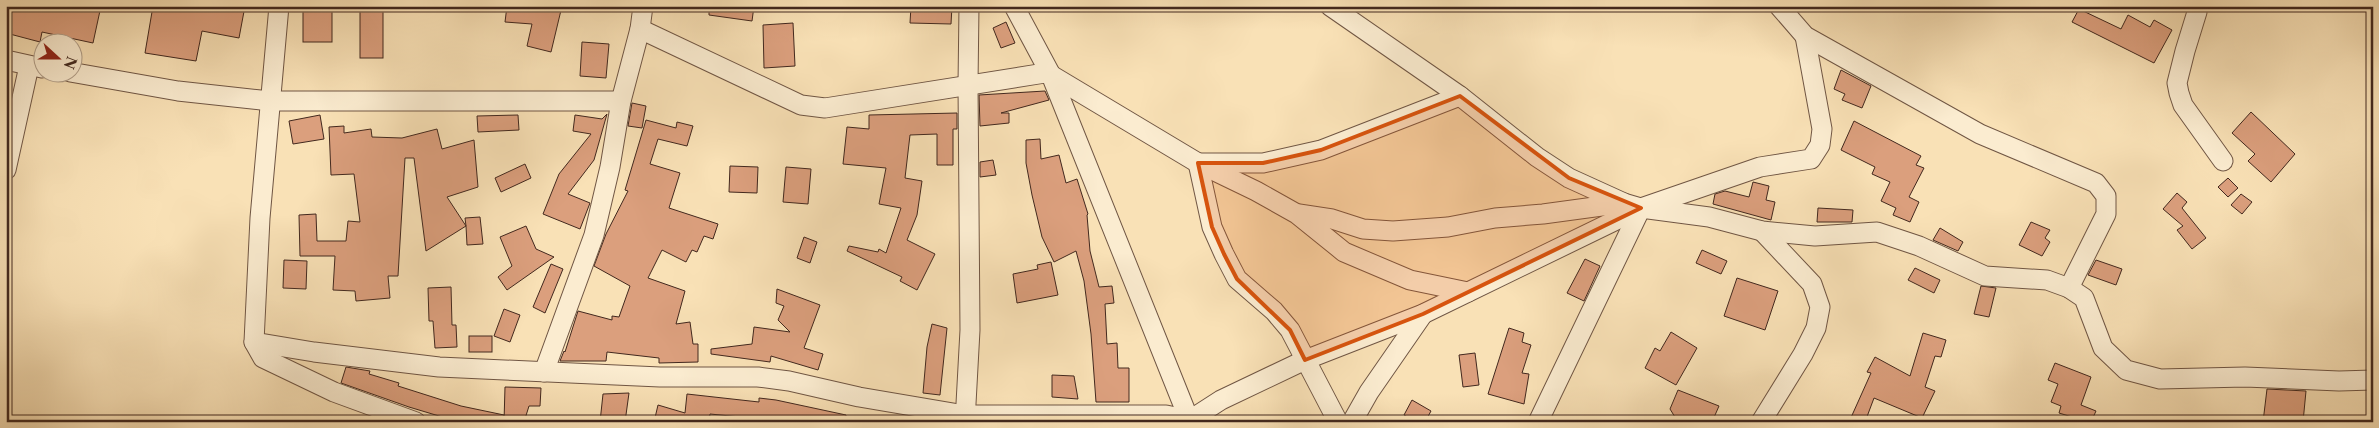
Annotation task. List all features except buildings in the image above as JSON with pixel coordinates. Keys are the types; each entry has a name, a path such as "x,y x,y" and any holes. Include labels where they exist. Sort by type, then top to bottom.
{"street":[{"path":"279,6 258,248 254,342 263,358 334,392 416,422"},
{"path":"544,372 594,234 610,167 621,101 640,30 643,6"},
{"path":"965,419 970,330 969,6"},
{"path":"1014,6 1051,75 1190,421"},
{"path":"1330,6 1460,96 1545,163 1569,178 1632,205 1709,217 1762,231 1815,236 1877,232 1919,246 1985,276 2046,280 2070,288 2084,298 2103,348 2126,370 2160,379 2373,380"},
{"path":"1779,6 1805,36 1980,134 2096,183 2106,196 2106,214 2070,288"},
{"path":"2195,6 2197,12 2179,75 2179,93 2183,105 2223,161"},
{"path":"640,30 801,105 825,108 968,85 1045,74 1051,75 1198,163 1298,214 1344,252 1410,280 1468,292"},
{"path":"1298,214 1332,219 1363,229 1393,232 1448,227 1495,218 1632,205 1760,167 1811,159 1820,146 1822,129 1805,36"},
{"path":"6,60 32,66"},
{"path":"82,74 178,90 270,101 621,101"},
{"path":"6,170 32,81"},
{"path":"1198,163 1263,163 1321,150 1460,96"},
{"path":"1198,163 1212,227 1224,254 1237,278 1274,311 1290,330 1338,422"},
{"path":"254,342 314,352 440,367 660,377 758,377 789,381 859,398 965,419 1166,415 1190,421 1221,400 1305,360 1423,314 1632,205"},
{"path":"1538,422 1632,205"},
{"path":"1761,422 1803,354 1816,328 1820,307 1812,284 1762,231"},
{"path":"1352,422 1368,392 1423,314"}],"highlighted area":[{"path":"1460,96 1569,178 1641,208 1423,314 1305,360 1290,330 1237,279 1212,227 1198,163 1263,163 1321,150"}]}
